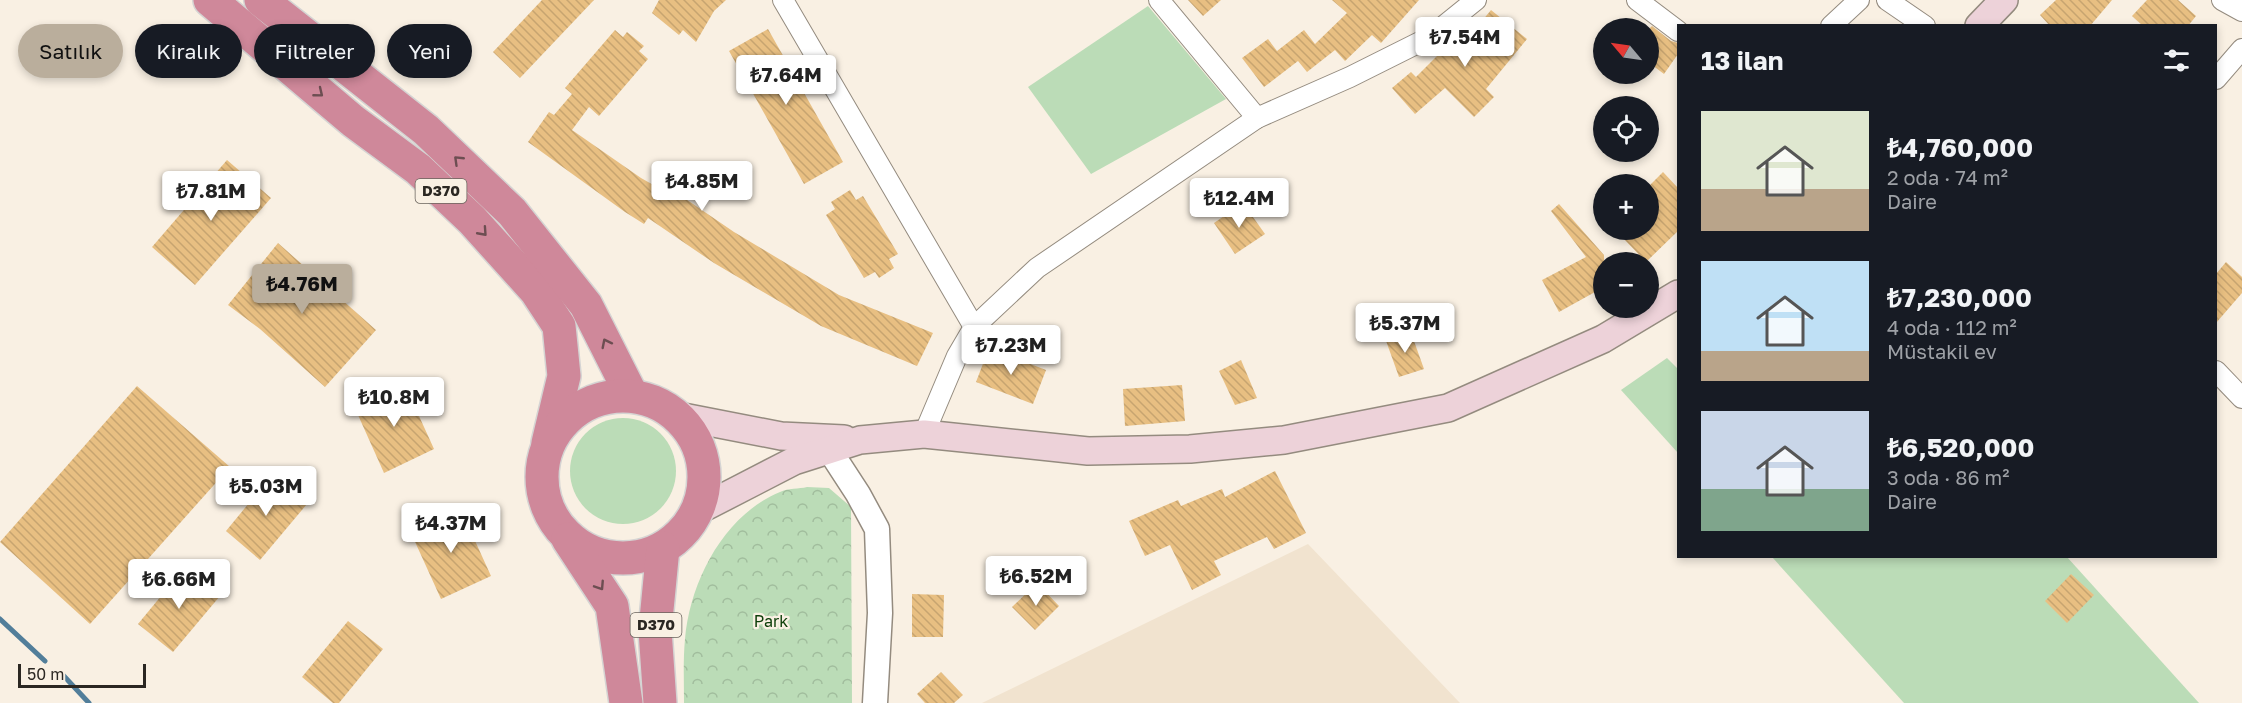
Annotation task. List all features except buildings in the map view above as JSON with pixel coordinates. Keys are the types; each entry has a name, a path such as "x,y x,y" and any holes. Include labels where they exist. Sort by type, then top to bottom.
{"highway":[{"name":"D370","path":"210,0 352,121 418,169 471,220 536,291 559,326 564,376 548,443"},
{"name":"D370","path":"261,0 426,130 512,212 586,305 632,396"},
{"path":"632,396 657,402 678,416 694,436 703,460 704,486 697,511 683,532 663,548 639,557 614,558 589,551 567,537 552,517 543,493 542,468 548,443 562,422 583,406 606,397 632,396"},
{"name":"D370","path":"567,537 612,606 626,703"},
{"name":"D370","path":"660,703 655,630 663,548"}],"main road":[{"path":"1981,24 2004,0"},
{"path":"678,416 781,436 860,440 924,434 1088,451 1190,449 1284,440 1448,408 1603,339 1677,295"},
{"path":"697,511 794,461 860,440"}],"street":[{"path":"783,0 974,327"},
{"path":"1159,0 1257,118"},
{"path":"924,434 957,356 974,327 1037,268 1257,118 1350,77 1430,37 1476,0"},
{"path":"1637,0 1677,30"},
{"path":"1833,24 1859,0"},
{"path":"1887,0 1922,24"},
{"path":"2217,78 2242,49"},
{"path":"2217,372 2242,398"},
{"path":"781,436 830,451 877,529 880,613 875,703"}],"shaded area":[{"path":"1308,544 1460,703 982,703"}],"green space":[{"path":"1148,6 1226,99 1091,174 1028,87"},
{"path":"1667,358 1677,368 1677,452 1621,390"},
{"path":"623,418 643,422 661,433 672,451 676,471 672,491 661,509 643,520 623,524 603,520 585,509 574,491 570,471 574,451 585,433 603,422"},
{"name":"Park","path":"807,487 829,488 851,507 852,703 684,703 684,647 688,617 702,573 713,552 742,517 760,503 783,491"},
{"path":"1773,558 2068,558 2199,703 1904,703"}],"waterway":[{"path":"0,619 45,661"},
{"path":"62,674 89,703"}]}
